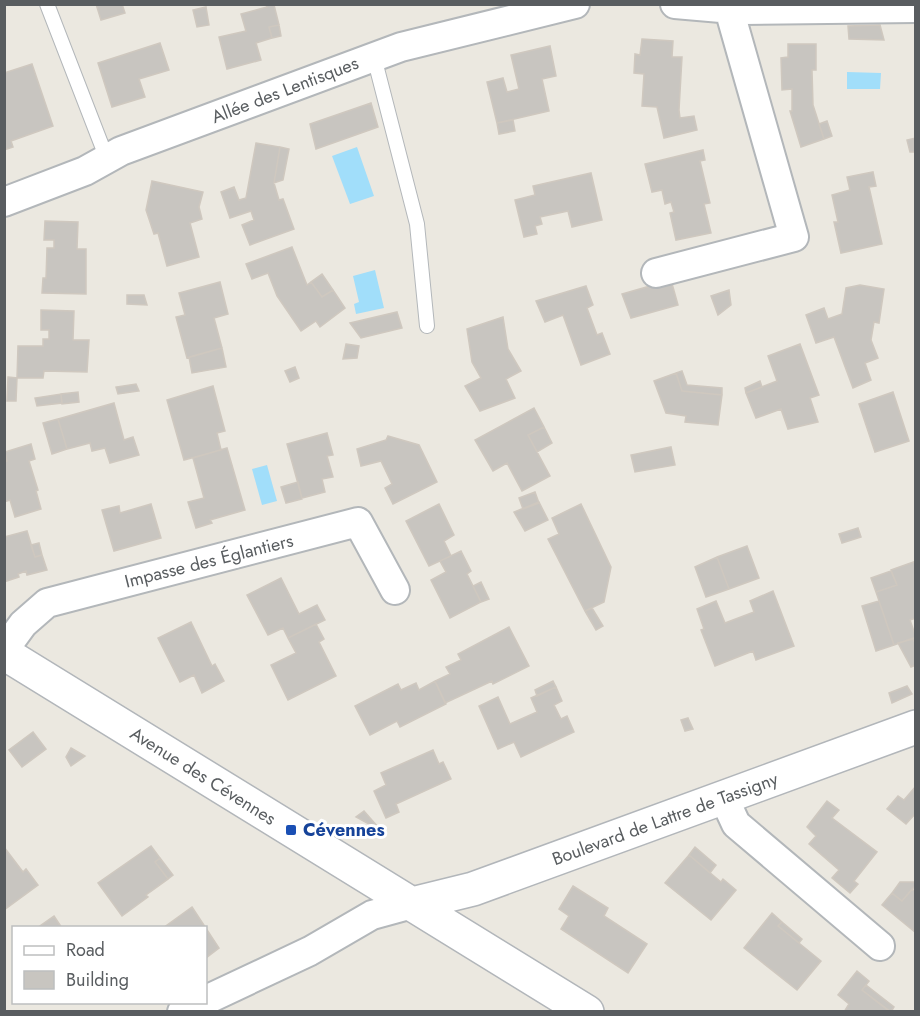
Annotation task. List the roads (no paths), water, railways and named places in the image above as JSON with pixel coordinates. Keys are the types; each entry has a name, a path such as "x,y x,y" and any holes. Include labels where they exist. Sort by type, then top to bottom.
{"street":[{"name":"Allée des Lentisques","path":"4,202 85,171 122,151 401,47 575,4"},
{"path":"675,4 729,9 915,8"},
{"path":"656,273 794,237 729,9"},
{"name":"Impasse des Églantiers","path":"4,652 23,624 47,603 358,522 395,590"},
{"name":"Avenue des Cévennes","path":"4,652 587,1011"},
{"name":"Boulevard de Lattre de Tassigny","path":"412,904 473,889 915,726"},
{"path":"724,798 736,824 880,946"},
{"path":"207,1001 310,951 372,915 412,904"}],"lane":[{"path":"47,4 107,159"},
{"path":"374,57 417,224 427,326"}],"water":[{"path":"847,72 881,73 880,89 847,89"},
{"path":"357,147 374,196 350,204 332,156"},
{"path":"375,270 384,308 356,314 354,304 359,302 353,276"},
{"path":"267,465 277,501 262,505 252,469"}],"place":[{"name":"Cévennes","path":"291,830"}]}
